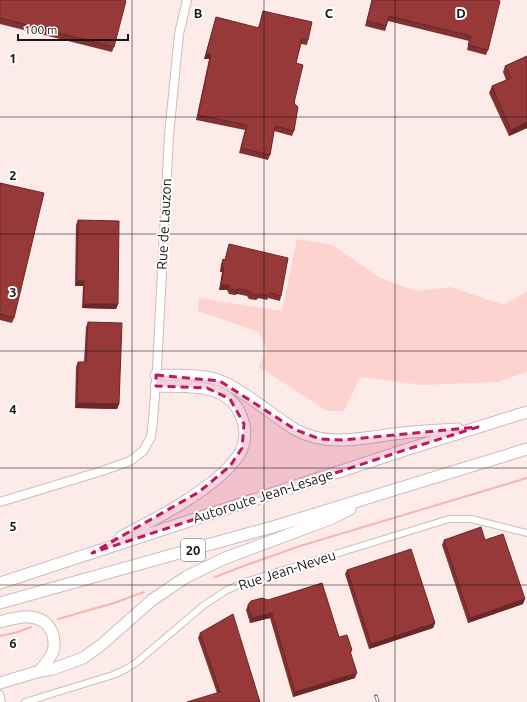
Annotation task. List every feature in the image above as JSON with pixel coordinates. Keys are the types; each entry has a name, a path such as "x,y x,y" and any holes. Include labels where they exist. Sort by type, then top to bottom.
{"highway":[{"path":"156,380 205,377 220,381 296,430 320,439 342,440 402,433 478,427"},
{"path":"92,553 173,509 199,492 227,468 240,452 245,438 244,424 239,410 227,397 216,391 156,380"},
{"name":"Autoroute Jean-Lesage","path":"0,583 405,450 527,412"},
{"name":"20","path":"0,603 217,543 527,449"},
{"path":"0,683 62,666 78,660 100,646 152,600 192,574 243,551 330,518 384,493"},
{"path":"0,622 30,616 40,620 49,627 54,637 54,649 51,656 40,671"}],"street":[{"name":"Rue de Lauzon","path":"0,502 120,465 133,459 145,448 152,430 169,135 179,34 187,0"},
{"name":"Rue Jean-Neveu","path":"25,702 113,675 126,669 141,659 199,608 227,590 253,579 449,519 471,519 527,533"},
{"path":"0,694 2,702"}],"highlighted area":[{"path":"156,375 220,381 296,430 320,439 342,440 478,427 405,450 92,553 199,492 230,466 242,448 244,424 230,399 207,388 156,386"}],"shaded area":[{"path":"297,239 333,245 380,278 416,291 450,287 504,305 527,291 527,372 498,382 422,385 360,377 344,411 327,411 259,367 267,349 259,332 198,311 199,298 282,311"}],"building":[{"path":"0,0 126,1 114,47 0,18"},
{"path":"372,0 500,1 488,50 468,45 471,36 389,16 386,26 367,21"},
{"path":"263,11 312,22 308,40 302,39 296,63 303,65 294,103 298,107 294,131 275,126 270,155 241,148 247,125 198,115 211,54 206,54 216,17 259,28"},
{"path":"527,56 527,122 511,130 492,86 511,78 505,66"},
{"path":"0,183 44,193 14,318 0,314"},
{"path":"78,220 119,221 118,304 84,304 84,281 77,281"},
{"path":"229,244 288,258 281,296 270,293 269,295 251,294 249,291 230,289 229,285 221,285 224,267 222,267 223,259 225,260"},
{"path":"88,322 122,323 119,404 77,403 78,362 86,362"},
{"path":"481,527 485,540 503,534 525,599 470,618 444,540"},
{"path":"411,549 435,623 371,644 347,570"},
{"path":"322,583 339,637 347,635 357,673 295,692 272,613 252,618 248,605 251,601 262,598 268,600"},
{"path":"233,614 260,702 187,702 220,692 200,633"}],"waterway":[{"path":"215,577 300,546 527,478"},
{"path":"58,619 114,603 144,592"},
{"path":"0,636 31,627"}],"railway":[{"path":"376,696 378,702"}]}
